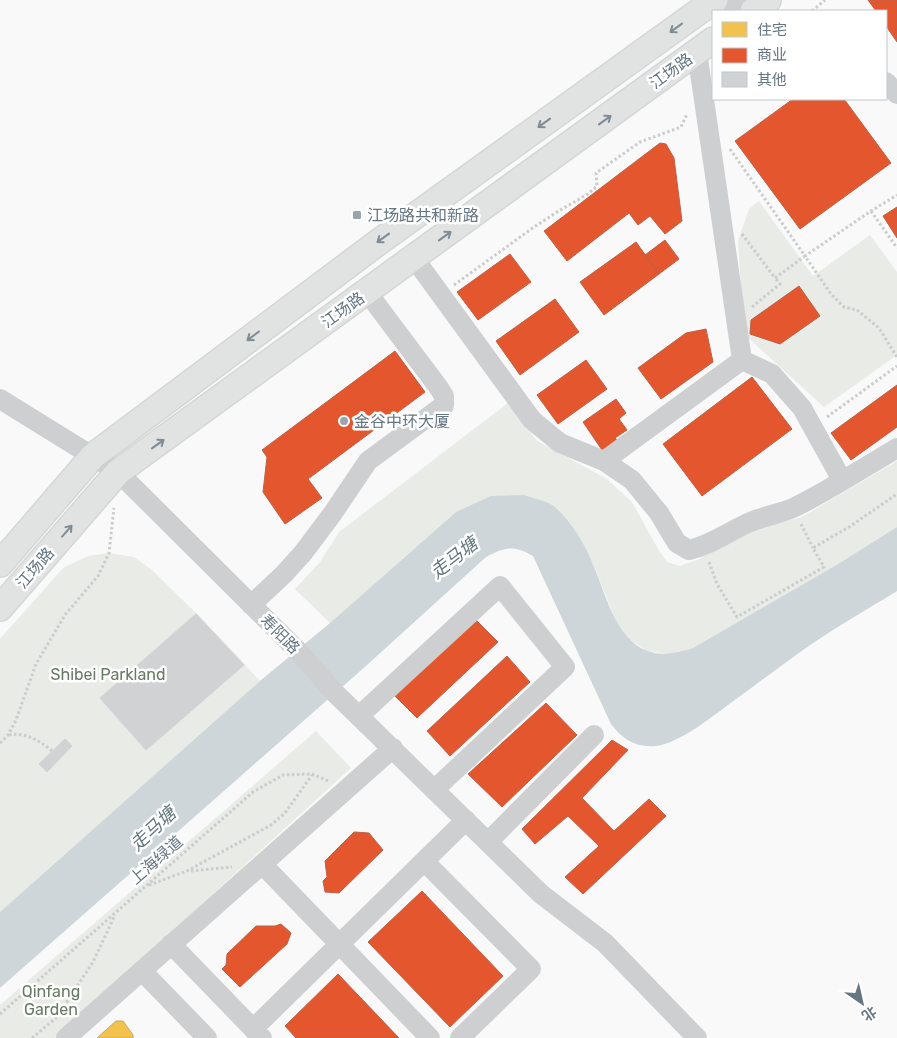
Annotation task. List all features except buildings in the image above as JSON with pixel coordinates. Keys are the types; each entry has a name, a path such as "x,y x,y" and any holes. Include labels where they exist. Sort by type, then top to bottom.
{"main road":[{"name":"江场路","path":"0,564 93,456 376,244 716,0"},
{"name":"江场路","path":"0,608 118,472 705,46"}],"street":[{"path":"726,0 761,8"},
{"path":"705,46 703,97 742,360"},
{"path":"414,258 532,420 560,443 604,461 632,480 659,513 677,543 690,550 704,547 764,516 793,508 897,448"},
{"path":"251,605 303,553 368,461 444,405 444,396 439,388 367,292"},
{"path":"604,461 742,360"},
{"path":"742,360 772,374 802,408 842,480"},
{"name":"寿阳路","path":"0,399 118,472 297,650 336,694 541,894 605,943 697,1038"},
{"path":"359,716 500,586 565,667 435,789"},
{"path":"488,842 594,735"},
{"path":"66,1038 393,748"},
{"path":"171,944 258,1034 339,944 466,820"},
{"path":"424,861 531,969 460,1038"},
{"path":"258,867 339,944 430,1038"},
{"path":"142,971 201,1032"},
{"path":"201,1032 203,1017 224,1038"}],"path":[{"path":"813,10 825,0"},
{"path":"440,293 556,212 588,194 597,186 596,173 615,158 640,142 681,127 689,109 703,97"},
{"path":"728,145 831,294 844,307 857,310 879,328 897,357"},
{"path":"775,278 897,195"},
{"path":"871,211 897,248"},
{"path":"736,321 780,284 741,232"},
{"path":"812,428 897,366"},
{"path":"0,742 8,735 16,720 36,664 65,615 98,576 109,553 118,472"},
{"path":"813,548 849,527 897,494"},
{"path":"704,547 717,584 737,616 824,567 793,508"},
{"path":"8,735 23,734 43,743 52,751"},
{"path":"145,886 187,871 271,825 284,813 312,774"},
{"name":"上海绿道","path":"0,1014 252,792 283,775 312,774 347,788"},
{"path":"187,871 237,866 258,867"},
{"path":"32,1038 56,1018 93,962 116,912"}],"green space":[{"path":"759,201 813,276 870,235 897,272 897,355 824,407 744,334 738,241 749,209"},
{"path":"508,403 537,441 607,479 632,502 667,562 680,566 699,559 744,533 773,522 800,518 897,461 897,527 838,564 693,648 669,654 648,651 627,638 617,623 592,561 456,512 330,623 295,589 320,562 339,532"},
{"name":"Shibei Parkland","path":"109,553 134,557 152,570 196,613 260,681 0,912 0,639 63,568 88,556"},
{"name":"Qinfang Garden","path":"316,731 351,768 55,1038 0,1038 0,1005"}],"water":[{"name":"走马塘","path":"524,495 553,506 567,520 589,555 619,626 627,637 637,645 654,653 670,653 693,648 838,564 897,527 897,591 814,642 696,728 665,744 642,746 625,738 611,724 533,556 520,550 504,549 486,557 367,665 0,988 0,912 260,681 330,623 456,512 491,496"}],"place":[{"name":"江场路共和新路","path":"357,215"},
{"name":"金谷中环大厦","path":"344,421"}]}
